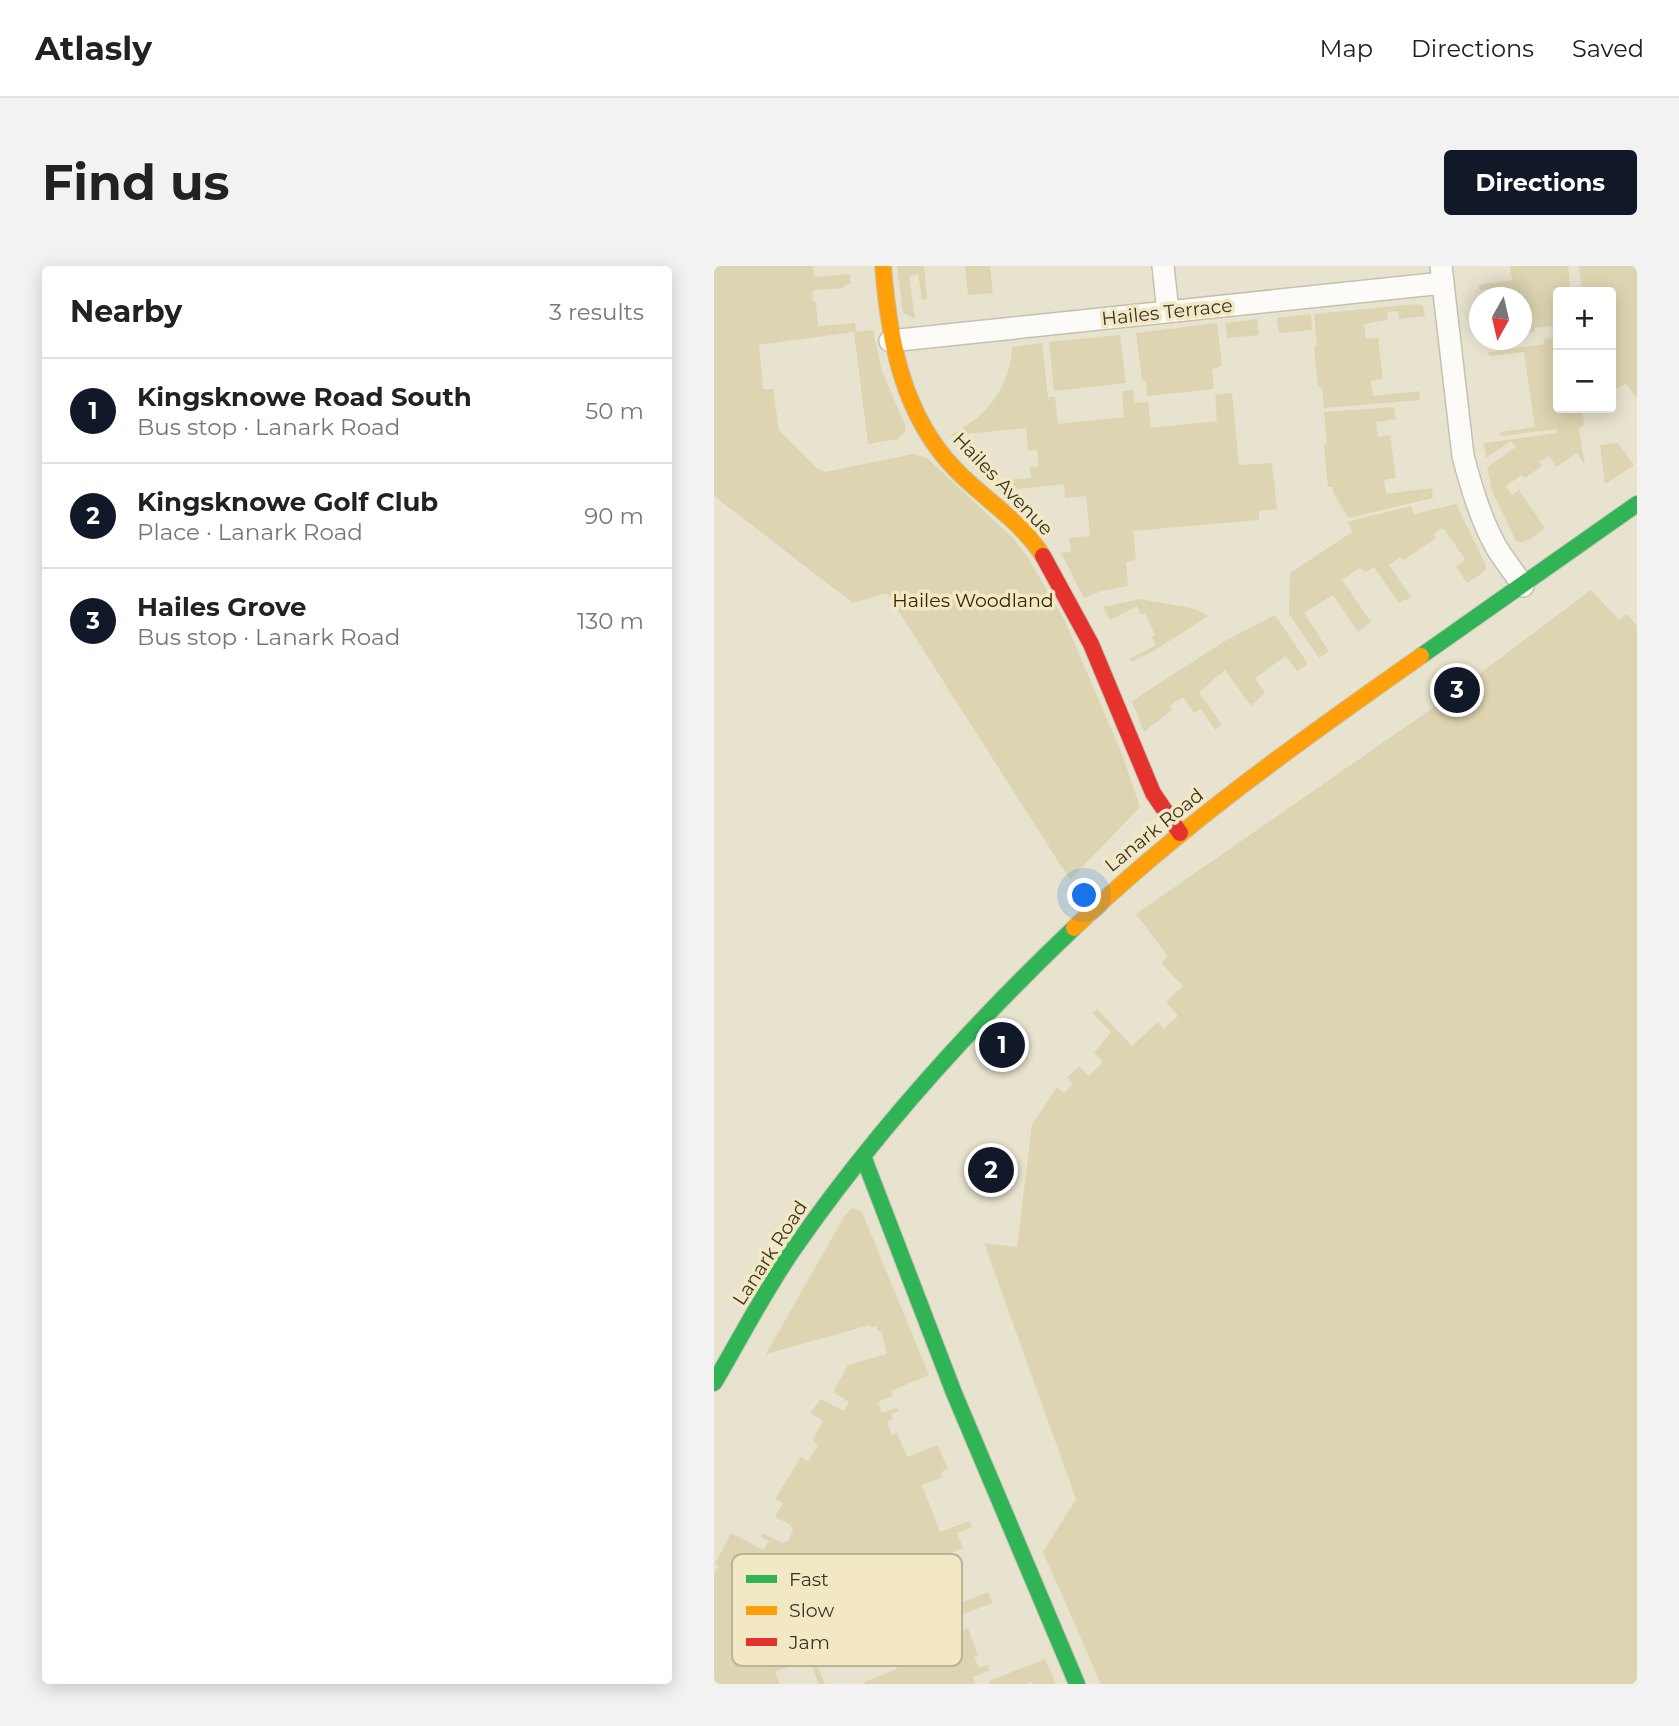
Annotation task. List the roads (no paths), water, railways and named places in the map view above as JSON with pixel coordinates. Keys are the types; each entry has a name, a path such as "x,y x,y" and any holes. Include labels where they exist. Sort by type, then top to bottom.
{"main road":[{"name":"Hailes Avenue","path":"883,266 890,341 905,391 932,441 962,477 1024,530 1040,552 1077,615 1147,785 1163,812 1180,833"},
{"name":"Lanark Road","path":"714,1383 792,1251 863,1156 943,1061 1054,947 1125,879 1180,833 1346,709 1637,504"},
{"path":"863,1156 954,1393 1077,1684"}],"street":[{"path":"1163,266 1168,312"},
{"name":"Hailes Terrace","path":"890,341 1168,312 1442,274"},
{"path":"1442,274 1463,456 1476,502 1496,547 1523,586"}],"place":[{"name":"Hailes Grove","path":"1457,690"},
{"name":"Kingsknowe Road South","path":"1002,1045"},
{"name":"Kingsknowe Golf Club","path":"991,1170"}],"park label":[{"name":"Hailes Woodland","path":"973,600"}]}
